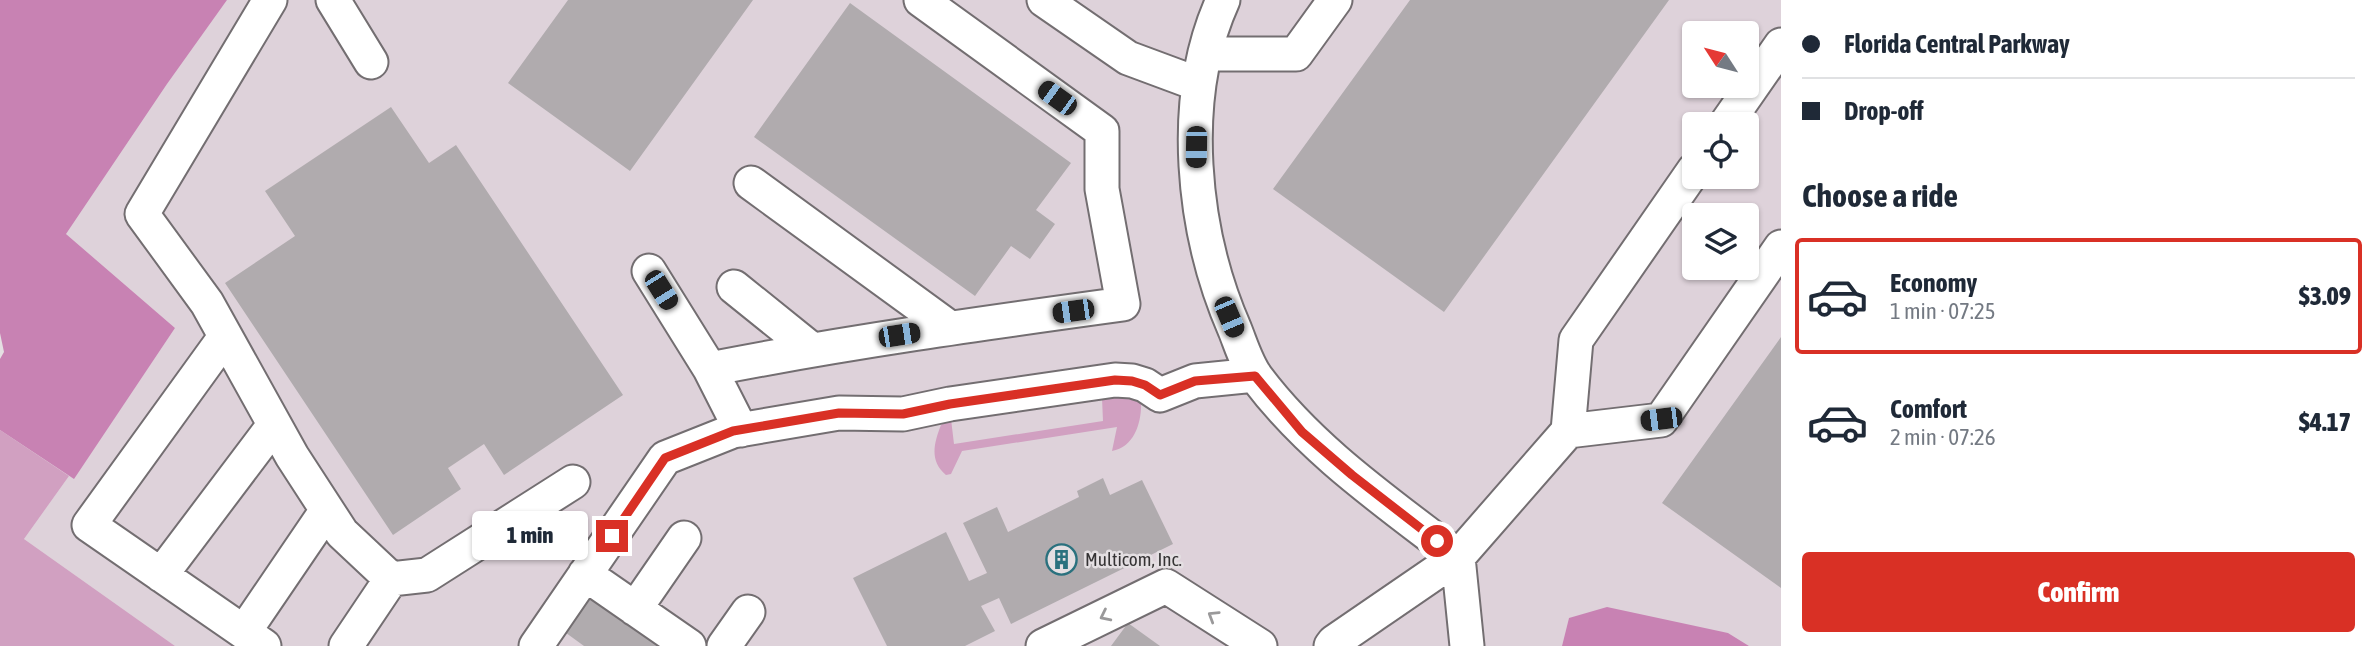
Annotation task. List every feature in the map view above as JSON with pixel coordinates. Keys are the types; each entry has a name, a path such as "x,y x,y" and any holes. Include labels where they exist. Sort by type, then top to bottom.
{"street":[{"path":"270,0 142,214 207,303 274,425 327,510 342,533 391,579 427,575 573,482"},
{"path":"332,0 371,62"},
{"path":"710,369 811,349 1123,304 1102,189 1102,131 921,0"},
{"path":"1044,0 1128,58 1202,69 1296,54 1335,0"},
{"path":"1223,0 1202,69 1196,169 1204,240 1229,317 1255,376 1302,432 1352,475 1458,557 1468,646"},
{"path":"1734,112 1781,45"},
{"path":"751,183 950,328"},
{"path":"1331,646 1458,557 1567,431 1576,341 1682,187"},
{"path":"1567,431 1661,419 1781,247"},
{"path":"649,271 710,369 741,430"},
{"path":"734,287 811,349"},
{"path":"225,337 89,525 254,639 327,510"},
{"path":"536,646 665,458 741,430 839,413 903,414 1098,381 1132,381 1145,385 1160,395 1195,381 1255,376"},
{"path":"161,575 274,425"},
{"path":"635,609 684,538"},
{"path":"585,574 688,646"},
{"path":"346,646 391,579"},
{"path":"1043,646 1166,586 1260,646"},
{"path":"724,646 748,612"}],"shaded area":[{"path":"0,0 227,0 66,234 175,328 74,479 0,430 0,359 4,352 0,333"},
{"path":"227,0 1204,0 1181,81 1179,166 1188,240 1214,320 1463,579 1481,556 1314,422 1269,369 1245,313 1221,238 1213,169 1214,88 1234,17 1242,0 1781,0 1781,646 1749,646 1728,633 1569,618 1562,646 175,646 24,539 69,476 74,478 175,328 66,234"},
{"path":"1119,393 1141,401 1136,432 1120,449 1112,451 1117,427 962,451 951,474 946,475 937,464 934,452 941,425 951,419 954,444 1103,421 1102,398"},
{"path":"0,430 69,476 24,539 175,646 0,646"},
{"path":"1607,607 1728,633 1749,646 1562,646 1569,618"}],"building":[{"path":"568,0 753,0 630,171 508,83"},
{"path":"1410,0 1669,0 1444,312 1273,189"},
{"path":"850,3 1071,163 1036,210 1055,224 1030,259 1011,246 975,296 754,137"},
{"path":"391,107 429,163 456,145 623,395 504,475 484,444 448,468 461,489 393,535 225,283 295,236 265,191"},
{"path":"1781,337 1781,588 1662,503"},
{"name":"Multicom, Inc.","path":"1103,478 1110,495 1142,480 1173,544 1011,624 999,598 981,606 995,631 965,646 887,646 853,578 946,532 969,581 987,573 963,523 997,507 1008,532 1079,497 1077,491"},
{"path":"590,592 665,646 584,646 562,630"},
{"path":"1128,623 1160,646 1111,646"}],"place":[{"name":"Multicom, Inc.","path":"1062,559"}],"route":[{"path":"612,536 665,458 733,431 839,413 903,414 1098,381 1132,381 1145,385 1160,395 1195,381 1255,376 1302,432 1437,541"}]}
